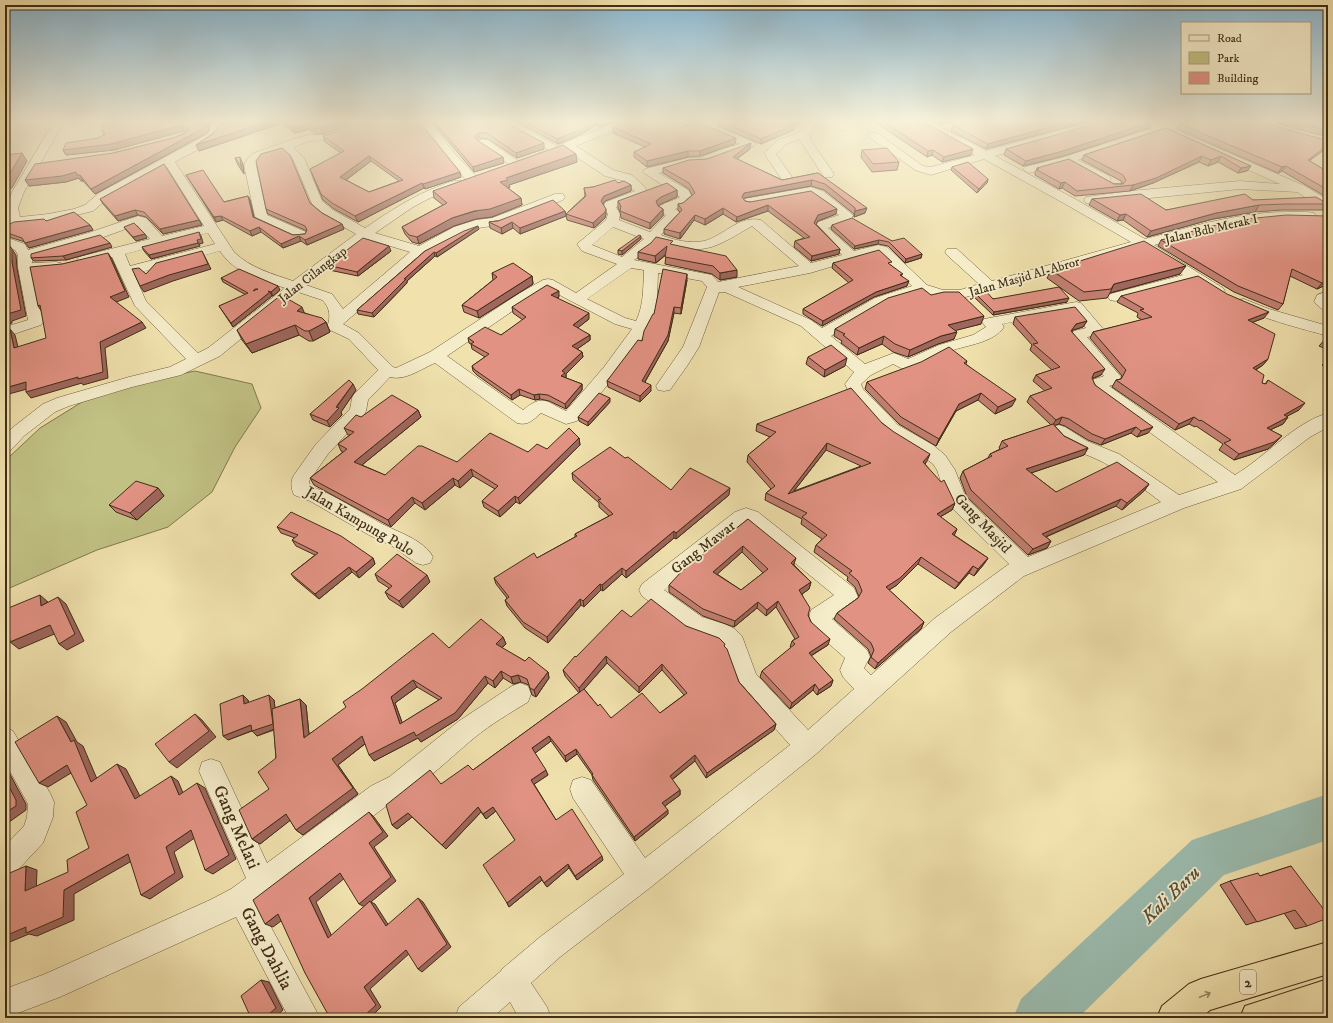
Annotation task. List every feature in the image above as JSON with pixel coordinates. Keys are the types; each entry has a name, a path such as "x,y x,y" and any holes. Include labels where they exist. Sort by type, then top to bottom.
{"highway":[{"name":"2","path":"1174,1018 1201,996 1328,958"},
{"path":"1257,1018 1328,996"}],"street":[{"path":"31,168 18,192 12,208 9,224 78,212 88,208 102,196 156,168"},
{"path":"173,168 229,255 247,269 327,297 332,301 338,321"},
{"path":"251,168 261,217 301,235"},
{"path":"302,168 317,203 342,222 365,234 420,251"},
{"path":"462,168 472,179"},
{"path":"599,168 609,173 628,178 641,190 641,192 610,205 609,207 614,214 612,222 584,244 587,248 626,263 707,278 714,287 728,288 806,323 864,372 894,358 907,366 944,348 978,338 996,327 988,322 961,294"},
{"path":"575,298 584,295 626,263 645,246 664,223 675,214 663,209 678,204 687,198 684,193 649,172 664,168"},
{"path":"780,168 786,177"},
{"path":"824,168 828,174"},
{"path":"921,168 931,171 943,168"},
{"path":"1007,168 1071,202 1142,243 1194,277 1232,298 1264,312 1328,331"},
{"path":"1029,169 1034,168"},
{"path":"1084,168 1116,185"},
{"path":"1253,168 1301,189 1328,206"},
{"name":"Jalan Cilangkap","path":"5,446 12,429 49,408 63,402 129,382 175,371 214,352 296,286 365,234 420,198 486,174"},
{"path":"1071,202 1240,185 1301,189"},
{"path":"749,202 806,191 816,192 847,215 846,217 822,225 821,228 851,256"},
{"path":"559,197 494,222 476,224 459,230 420,251 338,321 335,327 354,336 387,371 398,374 436,356 548,282 575,298 620,321 641,327"},
{"name":"Jalan Bdb Merak I","path":"1142,243 1222,223 1253,217 1276,215 1328,216"},
{"path":"25,262 138,220 141,221 159,241"},
{"path":"612,222 652,238 700,246 709,244 752,222 756,223 810,268"},
{"path":"25,262 66,265 211,228"},
{"path":"5,241 20,247 25,262 36,322 5,332"},
{"name":"Jalan Masjid Al-Abror","path":"922,288 942,294 961,294 1142,243"},
{"path":"125,272 223,246"},
{"path":"714,287 810,268 878,248 882,250 922,288 875,303 821,335"},
{"path":"116,252 140,303 197,361"},
{"path":"952,252 990,287"},
{"path":"436,356 523,419 540,405 566,418 571,417 610,370 641,327 648,312 650,302 651,268"},
{"path":"1116,297 1194,277"},
{"path":"664,386 691,347 714,287"},
{"path":"1328,296 1322,298 1321,302 1328,307"},
{"path":"988,322 1076,306 1096,330 1094,332 1081,333 1077,336 1113,377 1110,380 1098,384 1099,387 1234,484"},
{"name":"Jalan Kampung Pulo","path":"387,371 360,398 358,411 322,449 300,480 301,490 317,496 376,530 399,540 423,556"},
{"name":"Gang Masjid","path":"864,372 855,378 853,384 856,391 890,427 923,447 936,457 944,466 953,494 959,503 1025,567"},
{"path":"470,1018 524,1004 550,947 642,878 806,747 943,625 1017,570 1177,503 1234,484 1304,433 1328,419"},
{"path":"1059,431 1081,445 1113,459 1177,503"},
{"name":"Gang Mawar","path":"806,747 747,680 734,643 727,636 695,624 649,590 735,522 744,516 750,516 847,594 848,596 822,614 819,617 819,621 858,657 851,667 851,670 870,690"},
{"path":"5,1004 50,987 220,910 252,891 380,795 398,786 452,743 467,729 520,694"},
{"path":"5,739 41,802 40,817 34,834 5,865"},
{"name":"Gang Melati","path":"211,771 252,891"},
{"path":"582,789 642,878"},
{"name":"Gang Dahlia","path":"252,891 305,1018"}],"green space":[{"path":"195,371 252,384 261,408 235,447 212,492 168,527 97,550 5,590 6,460 40,428 82,402 143,382"}],"building":[{"path":"5,168 13,168 6,180"},
{"path":"33,168 130,168 91,189 80,175 77,175 76,172 62,176 25,180"},
{"path":"157,168 166,168 199,220 160,229 144,212 135,210 115,216 100,199"},
{"path":"257,168 295,168 310,203 322,213 342,224 305,240 299,236 281,244 259,227 250,231 221,216 214,217 186,175 203,170 224,202 248,196 253,217 293,235 305,234 307,230 305,226 266,209"},
{"path":"353,168 340,177 369,192 403,180 386,168 457,168 460,172 423,184 422,183 355,216 332,203 321,194 310,169"},
{"path":"499,168 536,168 506,178 508,180 500,182 521,198 490,209 474,211 452,218 417,237 409,235 402,227 447,203 433,191"},
{"path":"663,168 756,168 782,180 818,173 867,208 855,211 855,208 825,184 812,180 744,193 742,197 745,201 750,202 811,191 837,209 818,215 814,223 840,249 812,256 795,241 810,237 768,205 737,217 723,208 705,219 695,215 680,233 664,229 682,210 678,204 683,203 695,193 689,183"},
{"path":"953,168 975,168 988,179 979,189"},
{"path":"1037,168 1085,168 1114,184 1123,184 1126,180 1123,175 1109,168 1177,168 1156,178 1133,185 1077,191 1065,182 1061,183 1037,170 1039,169"},
{"path":"1289,168 1321,168 1328,172 1328,190"},
{"path":"615,180 618,183 624,181 631,185 604,196 601,201 606,209 605,212 593,223 566,214 586,196 584,188 593,187"},
{"path":"667,183 677,190 661,197 656,201 658,206 663,209 650,223 620,211 621,206 618,201"},
{"path":"1141,194 1166,210 1245,194 1253,200 1316,197 1328,204 1259,205 1216,213 1151,231 1126,214 1120,215 1092,199"},
{"path":"553,200 565,211 520,228 512,222 501,228 489,222 498,221"},
{"path":"74,212 90,225 25,243 22,238 5,232 5,230 7,230 5,229 5,226 14,222 44,219 46,221"},
{"path":"1286,215 1328,216 1328,280 1322,283 1292,269 1283,304 1238,286 1161,240 1208,227 1246,219"},
{"path":"852,218 892,241 904,238 922,254 906,259 889,242 879,240 855,246 832,225"},
{"path":"134,223 145,234 133,237 124,227"},
{"path":"478,226 436,253 434,252 404,279 406,279 372,313 357,310 425,251 464,231"},
{"path":"199,232 201,239 197,240 198,243 149,255 142,247"},
{"path":"100,235 110,243 63,256 31,258 31,254"},
{"path":"639,235 641,236 622,251 618,250"},
{"path":"656,237 673,241 670,244 726,256 737,270 720,273 713,266 665,257 667,246 655,256 638,252 651,243"},
{"path":"363,238 389,246 357,272 327,265"},
{"path":"1144,241 1186,266 1114,284 1111,289 1084,292 1051,270"},
{"path":"5,243 12,249 12,262 21,310 7,314 7,317 5,318"},
{"path":"879,250 892,262 888,263 903,274 900,275 909,281 876,292 823,321 803,309 853,280 833,263"},
{"path":"202,251 208,264 169,275 140,286 132,269 139,268 146,274 156,263"},
{"path":"108,253 125,291 110,297 142,322 100,342 103,372 78,379 78,377 26,392 26,382 5,388 5,331 10,329 14,348 46,338 40,305 38,306 30,267 62,264"},
{"path":"513,263 532,276 477,311 462,305 497,277 492,273"},
{"path":"239,269 278,286 271,292 268,291 270,292 231,323 219,306 248,293 221,278"},
{"path":"663,269 687,274 681,308 674,307 668,335 642,381 651,385 640,396 607,381 638,340 642,341 644,331 654,314"},
{"path":"1198,276 1227,294 1269,312 1248,320 1275,334 1268,359 1253,368 1264,375 1262,383 1266,384 1268,380 1305,403 1284,415 1288,417 1267,428 1282,436 1274,442 1239,454 1224,443 1231,440 1201,420 1200,421 1194,417 1179,424 1116,380 1121,379 1126,370 1093,332 1152,317 1140,310 1144,309 1121,296"},
{"path":"547,285 559,291 551,295 589,313 573,325 590,335 572,346 582,352 562,371 565,373 561,376 582,384 565,404 548,395 534,395 519,389 511,395 475,370 472,366 489,354 471,344 474,342 468,338 485,327 501,335 526,317 512,307"},
{"path":"1059,287 1069,298 994,312 975,293 985,290 993,299"},
{"path":"922,288 931,295 944,292 959,292 984,316 948,325 957,332 941,336 910,350 895,344 884,336 859,348 843,335 845,334 835,329 888,298"},
{"path":"281,295 302,307 297,311 322,318 326,322 309,331 305,331 295,325 246,344 237,330"},
{"path":"1075,307 1087,321 1076,324 1071,331 1105,369 1094,373 1092,378 1095,385 1153,427 1141,431 1136,427 1105,439 1092,434 1069,419 1062,417 1056,420 1030,396 1052,388 1036,375 1060,367 1033,344 1038,343 1015,317"},
{"path":"1328,336 1328,342 1324,340"},
{"path":"831,345 847,358 825,370 808,357"},
{"path":"949,347 967,361 964,363 1016,399 998,407 981,393 959,404 939,439 901,417 867,382 921,362"},
{"path":"349,380 353,384 336,407 339,408 327,421 310,414"},
{"path":"851,388 882,423 930,454 923,462 941,482 944,480 955,503 937,514 957,529 952,534 988,558 978,569 973,566 959,583 921,557 900,578 886,587 924,622 878,663 871,657 874,650 871,643 837,613 858,598 862,591 858,581 849,573 852,571 816,545 827,535 802,517 807,513 766,493 775,486 748,455 776,432 757,424","holes":["827,443 871,463 788,494"]},
{"path":"599,393 610,398 588,422 578,417"},
{"path":"392,395 418,410 354,462 385,475 418,446 422,446 457,462 490,433 528,452 537,444 547,449 569,428 579,438 518,498 515,496 498,511 482,501 498,486 471,469 458,481 453,478 422,503 412,497 388,520 310,478 347,449 338,444 354,432 344,428 356,415 361,417"},
{"path":"1053,424 1064,436 1088,448 1026,469 1056,492 1117,462 1149,484 1127,503 1121,499 1042,534 1051,541 1033,549 971,490 963,471 992,456 990,454 1008,446 1002,441"},
{"path":"610,447 625,458 628,457 671,490 690,468 730,488 676,533 674,531 626,571 622,568 602,585 600,584 583,601 580,599 547,637 523,622 505,600 509,597 494,578 534,553 537,558 577,536 575,534 613,514 598,500 601,499 572,473"},
{"path":"136,481 158,488 130,513 109,505"},
{"path":"291,512 341,536 373,558 356,572 349,567 315,594 291,574 318,553 292,540 298,535 277,527"},
{"path":"748,519 796,558 791,563 811,582 799,590 810,608 808,615 811,622 830,639 809,653 833,680 819,690 815,684 792,703 762,671 795,644 792,641 799,637 778,601 767,610 758,602 735,621 703,609 669,585 683,570","holes":["743,546 768,569 741,590 713,572"]},
{"path":"397,554 427,575 399,601 385,592 392,586 375,574"},
{"path":"40,595 41,606 58,597 75,634 59,644 50,625 10,642 6,609"},
{"path":"651,599 686,626 719,638 725,644 724,646 727,649 739,682 776,724 707,773 695,755 670,776 680,790 662,803 668,810 634,837 576,749 565,756 549,736 532,748 546,770 531,780 556,820 572,809 602,856 575,876 568,864 544,883 540,876 507,903 483,865 515,840 493,807 483,814 478,807 442,845 408,813 392,825 386,805 430,770 441,784 468,765 473,770 584,689 598,706 600,704 611,718 642,693 660,713 687,693 662,664 639,687 606,656 579,688 563,670 575,656 576,657 622,610 631,617"},
{"path":"481,619 503,637 496,644 525,661 529,657 548,672 534,690 530,688 527,679 518,675 511,677 501,671 493,681 485,676 455,713 416,736 414,732 369,755 362,736 332,759 353,788 296,830 286,814 252,839 239,810 269,789 258,772 276,758 272,709 300,699 304,738 346,707 343,702 362,689 433,633 449,648","holes":["413,680 442,698 400,724 391,697"]},
{"path":"243,695 244,704 269,695 273,724 252,731 251,725 223,736 220,704"},
{"path":"195,714 209,731 169,762 155,744"},
{"path":"57,716 71,742 74,740 91,782 117,764 135,799 171,776 179,795 197,783 229,855 205,870 191,830 166,847 175,873 141,895 128,854 64,890 63,917 26,933 26,927 5,936 5,875 26,866 25,891 68,872 67,860 89,848 76,812 87,805 67,765 39,783 15,742"},
{"path":"5,779 16,800 16,806 5,813"},
{"path":"369,812 383,832 369,843 391,877 359,904 340,873 309,898 328,938 370,901 386,926 418,898 447,944 418,969 406,950 364,987 376,1005 362,1018 330,1018 305,973 278,914 265,924 253,900"},
{"path":"1291,866 1328,915 1328,918 1307,926 1295,910 1257,922 1230,881 1258,873 1260,876"},
{"path":"261,980 276,1008 264,1018 251,1018 241,996"}],"waterway":[{"name":"Kali Baru","path":"1040,1018 1209,857 1328,817"}]}
